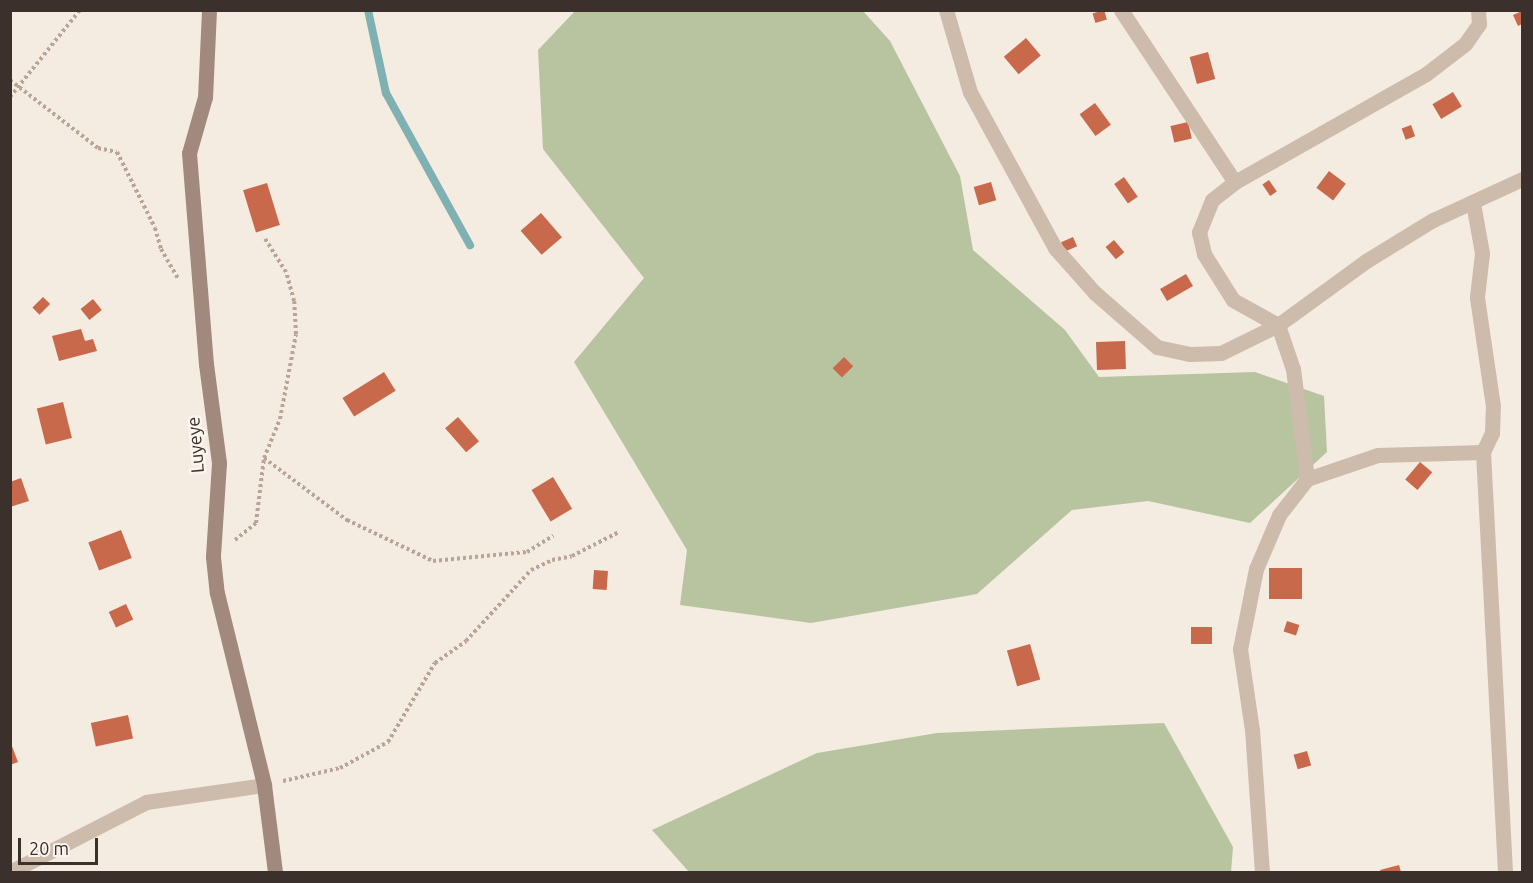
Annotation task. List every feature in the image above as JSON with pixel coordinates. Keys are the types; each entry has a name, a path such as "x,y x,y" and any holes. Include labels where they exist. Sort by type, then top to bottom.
{"street":[{"name":"Luyeye","path":"209,10 205,97 189,153 206,364 219,463 213,558 217,592 264,785 275,873"},
{"path":"946,10 970,92 1055,248 1095,293 1156,347 1190,354 1221,353 1278,326 1366,261 1433,220 1522,179"},
{"path":"1121,10 1235,182"},
{"path":"1307,479 1293,369 1278,326 1233,300 1204,254 1199,232 1203,216 1212,200 1235,182 1426,74 1465,44 1479,24 1478,10"},
{"path":"1473,203 1482,253 1477,297 1493,406 1492,433 1483,452 1505,873"},
{"path":"1262,873 1252,730 1240,649 1256,569 1279,515 1307,479 1378,456 1483,452"},
{"path":"10,872 146,802 264,785"}],"path":[{"path":"10,97 20,89 80,10"},
{"path":"10,80 98,148 117,152 155,228 160,249 181,282"},
{"path":"213,558 256,523 264,458 280,419 296,334 294,301 286,272 264,237"},
{"path":"264,458 347,520 433,561 526,552 553,536"},
{"path":"264,785 340,768 388,742 435,663 466,641 531,570 552,560 572,556 619,532"}],"green space":[{"path":"575,11 863,11 890,41 960,176 973,250 1065,330 1099,377 1255,372 1324,396 1327,452 1250,523 1148,501 1072,510 977,594 811,623 680,605 687,550 574,362 644,278 543,149 538,50"},
{"path":"1164,723 1233,847 1231,872 689,872 652,830 817,753 937,733"}],"building":[{"path":"1104,10 1107,20 1095,23 1093,14"},
{"path":"1522,11 1522,24 1518,26 1513,15"},
{"path":"1026,38 1041,56 1019,74 1004,57"},
{"path":"1208,52 1215,79 1197,84 1190,57"},
{"path":"1453,92 1462,107 1441,119 1432,104"},
{"path":"1095,103 1111,125 1095,136 1080,114"},
{"path":"1188,122 1192,139 1174,143 1170,126"},
{"path":"1411,125 1415,136 1406,140 1402,128"},
{"path":"1329,171 1346,184 1333,200 1316,188"},
{"path":"1124,177 1138,197 1128,204 1114,184"},
{"path":"1269,180 1277,192 1270,196 1262,184"},
{"path":"991,182 996,200 979,205 974,187"},
{"path":"267,183 280,225 256,232 243,190"},
{"path":"541,213 562,237 542,255 521,231"},
{"path":"1073,237 1077,246 1065,251 1061,242"},
{"path":"1114,240 1124,252 1116,259 1106,247"},
{"path":"1186,274 1193,286 1167,301 1160,289"},
{"path":"43,297 50,304 39,315 32,308"},
{"path":"93,299 102,310 89,320 81,309"},
{"path":"81,329 85,341 93,339 97,351 59,361 52,336"},
{"path":"1125,341 1126,369 1097,370 1096,342"},
{"path":"844,357 853,366 842,378 833,368"},
{"path":"384,372 396,391 354,417 342,398"},
{"path":"63,402 72,438 46,444 37,409"},
{"path":"458,417 479,441 466,452 445,428"},
{"path":"1420,462 1432,472 1417,490 1405,480"},
{"path":"553,477 572,509 551,522 532,490"},
{"path":"21,478 29,501 10,507 10,482"},
{"path":"121,530 132,558 99,571 88,543"},
{"path":"1269,568 1302,568 1302,599 1269,599"},
{"path":"594,570 608,571 607,590 593,589"},
{"path":"126,604 133,619 116,627 109,612"},
{"path":"1287,621 1299,625 1296,635 1284,631"},
{"path":"1191,627 1212,627 1212,644 1191,644"},
{"path":"1030,644 1040,680 1017,686 1007,651"},
{"path":"128,715 133,738 96,746 91,723"},
{"path":"10,741 18,762 10,765"},
{"path":"1307,751 1311,765 1298,769 1294,755"},
{"path":"1399,865 1401,872 1381,872 1380,870"}],"waterway":[{"path":"368,10 386,93 470,245"}]}
